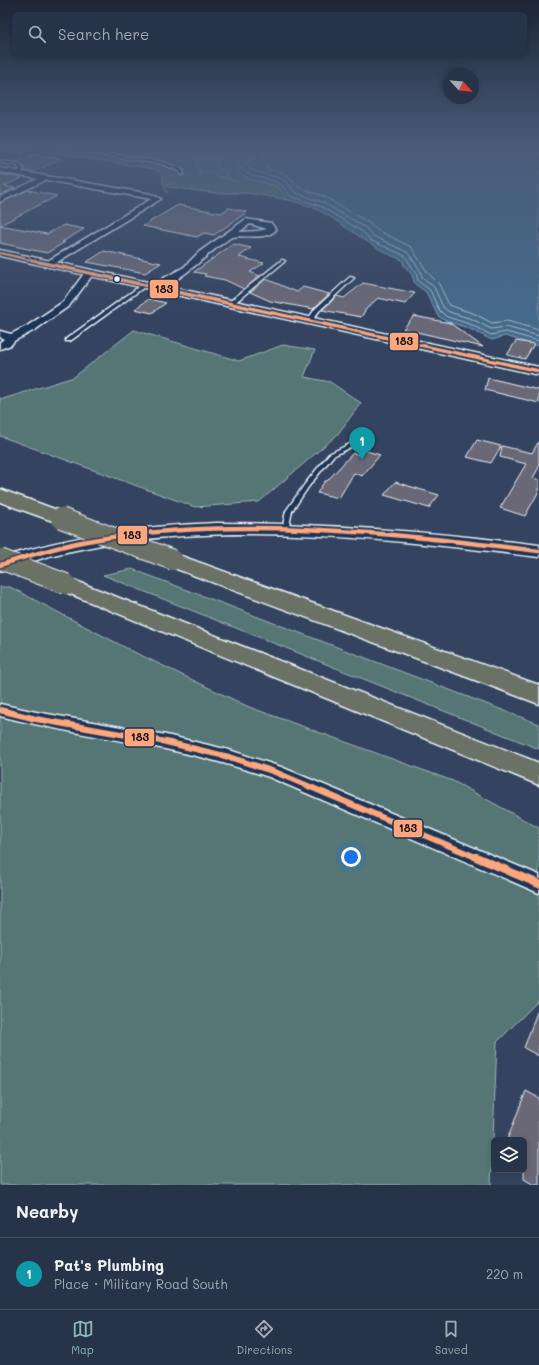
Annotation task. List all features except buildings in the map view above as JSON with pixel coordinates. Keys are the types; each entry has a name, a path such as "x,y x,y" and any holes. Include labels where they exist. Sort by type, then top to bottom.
{"highway":[{"path":"0,495 539,695"},
{"path":"0,559 66,584 539,774"}],"main road":[{"path":"0,565 33,553 90,540 136,533 195,529 285,530 400,537 539,551"}],"street":[{"path":"49,264 152,202"},
{"path":"150,286 186,270 199,260 202,254 229,235"},
{"path":"0,253 539,372"},
{"path":"0,346 7,343 5,336 31,328 66,304 89,273"},
{"path":"0,710 43,720 166,742 229,757 275,772 488,861 539,884"}],"lane":[{"path":"230,304 283,261"},
{"path":"309,321 317,310 352,278"},
{"path":"68,340 150,286"},
{"path":"285,530 289,511 331,455 362,440"}],"green space":[{"path":"134,330 239,361 283,345 315,350 304,377 330,382 361,403 337,435 259,502 195,507 0,436 0,398 3,399 74,377"},
{"path":"132,569 539,724 539,749 103,575"},
{"path":"0,587 10,587 130,650 249,707 453,781 539,828 539,1000 497,1042 493,1137 491,1137 491,1185 0,1185"}],"water":[{"path":"297,202 539,202 539,346 505,336 492,340 468,328 446,321 438,316 426,292 415,284 412,275 402,260 369,243 339,222 307,205"}],"transit line":[{"name":"183","path":"0,253 539,371"},
{"name":"183","path":"0,565 87,541 200,529 256,528 370,533 539,551"},
{"name":"183","path":"0,710 36,719 166,742 229,757 275,772 539,884"}],"place":[{"name":"Pat's Plumbing","path":"362,460"}]}
